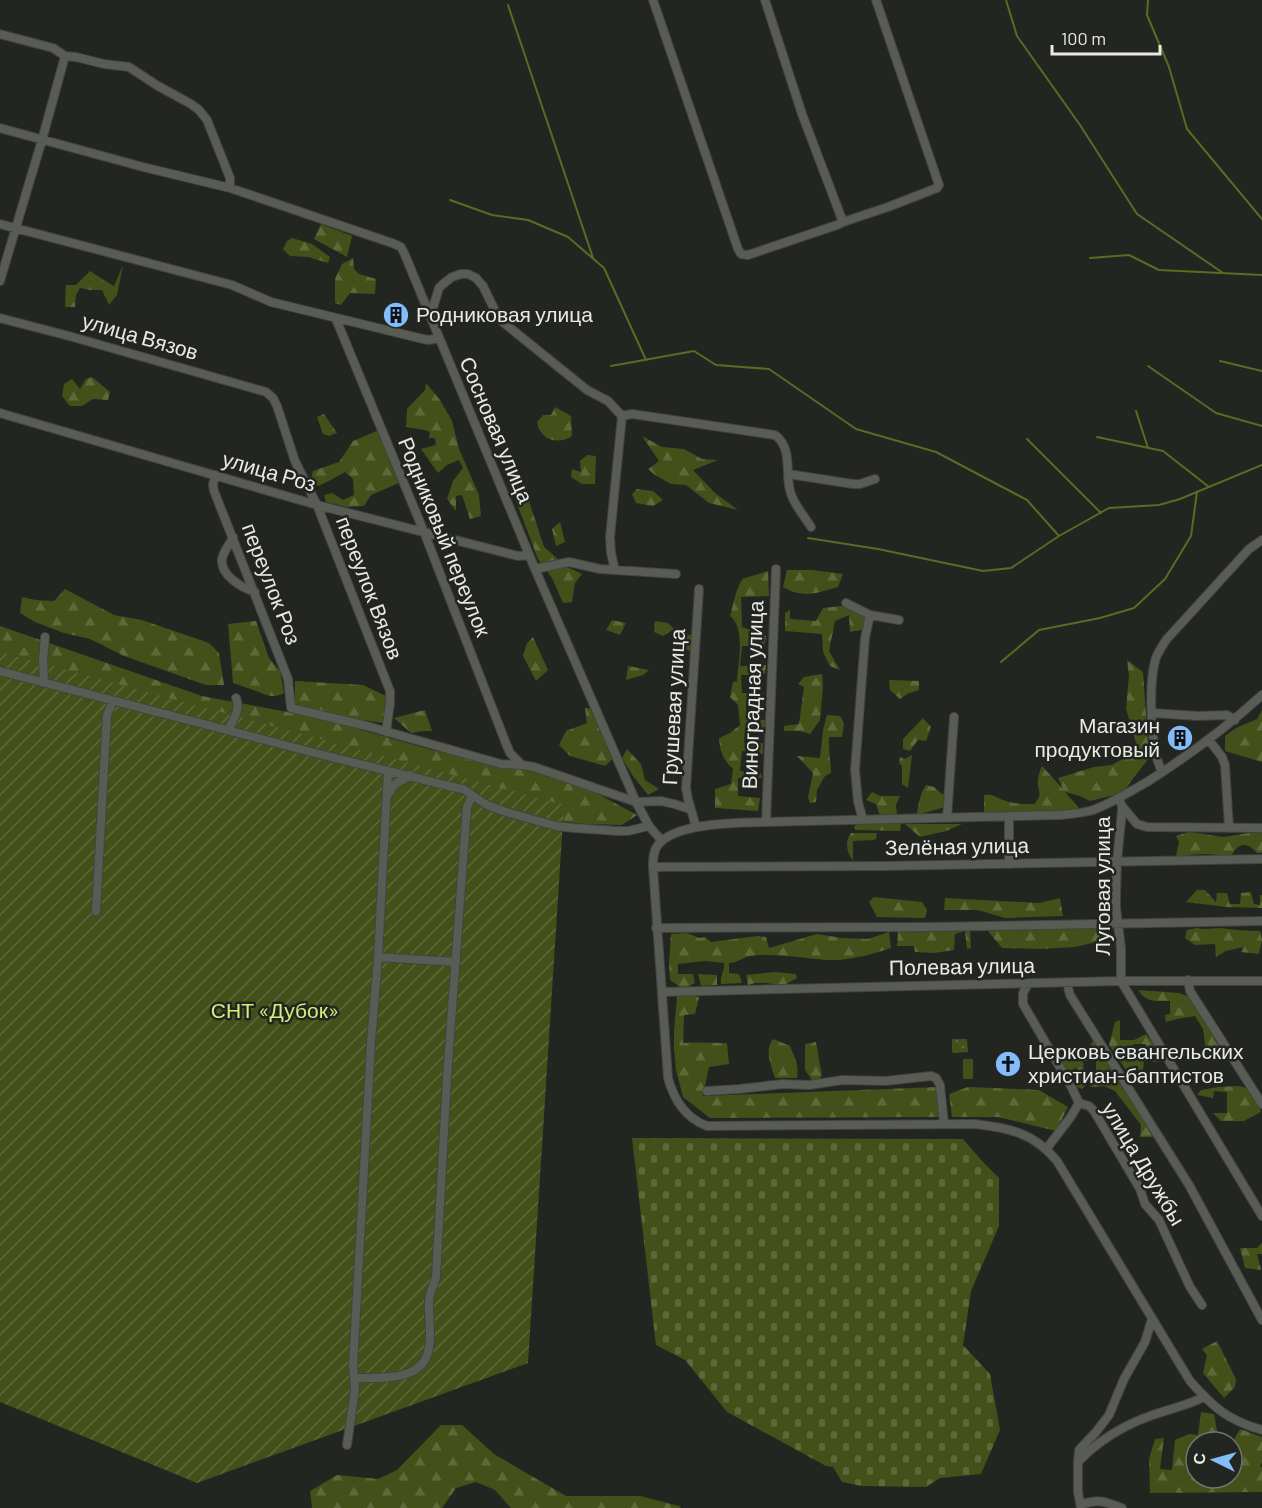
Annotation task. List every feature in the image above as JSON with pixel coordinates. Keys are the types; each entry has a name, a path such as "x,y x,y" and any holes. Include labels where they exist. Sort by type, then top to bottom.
{"street":[{"path":"653,0 738,249 741,254 748,255 888,207 937,188 939,185 876,0"},
{"path":"765,0 802,114 843,222"},
{"path":"0,34 53,48 65,56 129,67 191,104 207,120 231,180 230,188"},
{"path":"0,281 65,56"},
{"name":"Сосновая улица","path":"0,128 230,188 400,247 529,555 636,802 649,826 662,841"},
{"path":"0,224 232,285 271,302 336,319 423,339 439,338"},
{"path":"429,314 439,288 452,277 468,274 476,278 483,286 502,322 587,390 608,401 622,416 610,537 615,570"},
{"name":"улица Вязов","path":"0,318 270,394"},
{"name":"Родниковый переулок","path":"336,319 424,532 507,746 510,753 522,765"},
{"name":"переулок Вязов","path":"270,394 277,406 295,461 317,505 390,691 387,732"},
{"name":"улица Роз","path":"0,412 317,505 518,556 529,555"},
{"path":"622,416 632,414 776,435 786,451 790,493 811,527"},
{"path":"788,474 853,484 875,479"},
{"name":"переулок Роз","path":"215,475 214,491 288,679 291,708 387,732"},
{"path":"233,537 222,559 225,572 242,586 255,592"},
{"path":"1162,772 1155,751 1152,681 1155,661 1166,640 1250,549 1262,540"},
{"path":"535,569 569,562 591,568 676,574"},
{"name":"Виноградная улица","path":"766,822 776,568"},
{"name":"Грушевая улица","path":"696,827 687,788 699,589"},
{"path":"846,603 870,615 899,620"},
{"path":"863,820 858,802 855,770 865,638 870,615"},
{"path":"44,682 45,637"},
{"path":"0,671 463,789 487,805 556,826 618,831 649,826"},
{"path":"1262,695 1209,740 1120,803 1076,813 717,824 696,827 662,841 655,851 653,867 668,1078 680,1105 696,1122 707,1126 944,1124 994,1126 1030,1137 1047,1148 1057,1161 1190,1381 1220,1412 1236,1421 1262,1430"},
{"path":"228,730 238,707 236,698"},
{"path":"96,911 107,715 112,701"},
{"path":"1153,713 1227,715 1235,720"},
{"path":"947,818 954,717"},
{"path":"387,732 501,764 534,767 636,802 661,801 690,809"},
{"path":"1209,740 1225,765 1229,828"},
{"path":"347,1445 355,1389 353,1366 388,771"},
{"path":"386,798 394,785 411,775"},
{"path":"354,1378 385,1378 415,1371 427,1357 430,1346 429,1301 436,1277 447,1077 467,807 472,796"},
{"path":"1120,803 1141,826 1262,828"},
{"name":"Луговая улица","path":"1120,803 1116,908 1121,948 1121,981 1262,1216"},
{"path":"1009,816 1009,864"},
{"name":"Зелёная улица","path":"653,867 886,866 1262,859"},
{"path":"656,928 929,927 1262,921"},
{"path":"378,957 456,962"},
{"path":"1188,980 1190,991 1262,1104"},
{"name":"Полевая улица","path":"662,992 1121,981 1188,980 1261,983"},
{"path":"1067,982 1070,995 1189,1185 1262,1320"},
{"name":"улица Дружбы","path":"1028,984 1023,993 1023,1004 1079,1103 1089,1106 1094,1111 1140,1189 1144,1204 1159,1220 1190,1287 1202,1305"},
{"path":"706,1090 843,1080 885,1081 931,1076 936,1078 940,1085 944,1124"},
{"path":"1047,1148 1079,1103"},
{"name":"Луговая улица","path":"1247,1190 1262,1205"},
{"path":"1122,1508 1095,1500 1081,1507 1078,1492 1079,1450 1109,1415 1124,1379 1145,1342 1152,1319"},
{"path":"1078,1462 1107,1437 1138,1420 1184,1406 1204,1397"}],"green space":[{"path":"321,224 352,236 347,257 314,239"},
{"path":"292,238 312,244 330,257 328,263 308,257 290,256 283,249 287,241"},
{"path":"353,258 354,269 359,274 376,279 375,294 350,293 341,305 335,303 335,279 342,264"},
{"path":"123,265 117,295 109,305 102,290 80,288 76,295 75,307 65,307 66,285 76,285 90,271 114,286"},
{"path":"92,377 110,392 108,400 93,399 82,406 70,406 62,396 64,384 72,379 80,389 86,379"},
{"path":"426,383 440,400 452,421 459,449 479,495 481,516 470,519 462,495 456,496 456,511 447,499 453,481 463,468 459,460 447,465 438,473 421,449 436,445 435,438 429,438 430,432 425,430 406,427 407,409 425,390"},
{"path":"555,407 571,416 572,436 564,440 547,438 541,432 537,422 543,415 551,415"},
{"path":"324,414 337,433 329,436 323,434 317,417"},
{"path":"379,430 399,483 371,495 364,506 347,507 326,502 324,495 332,493 343,500 354,495 353,479 345,472 318,486 311,479 313,471 339,462 353,441"},
{"path":"642,436 662,447 684,449 702,459 718,460 693,470 715,493 738,510 709,503 686,485 671,484 655,475 648,469 659,461"},
{"path":"587,455 596,456 595,484 582,484 571,477 572,469 581,472 580,461"},
{"path":"517,485 527,495 544,547 567,567 582,574 575,583 572,602 563,603 552,578 538,559 511,488"},
{"path":"637,489 653,491 663,500 653,506 636,503 632,494"},
{"path":"560,522 565,542 556,546 552,529"},
{"path":"787,570 843,574 838,587 804,594 783,587"},
{"path":"768,571 769,596 741,597 742,627 766,636 764,646 742,646 740,666 766,665 765,674 741,675 742,693 765,693 746,700 746,719 767,720 763,729 745,728 744,743 763,743 763,754 742,751 740,771 761,774 762,778 738,778 738,796 760,798 758,811 715,808 715,789 731,784 733,769 723,755 719,738 740,725 738,705 730,697 733,682 737,681 740,637 735,622 730,616 742,579"},
{"path":"65,589 114,615 142,620 209,643 219,653 224,685 206,685 124,656 90,639 64,633 35,622 20,613 22,597 54,601"},
{"path":"850,605 865,612 867,629 850,632 849,615 835,621 829,651 840,670 830,666 823,652 822,634 785,631 785,613 790,610 790,619 816,621 823,608"},
{"path":"612,620 626,623 620,635 606,630"},
{"path":"256,621 269,658 280,671 284,693 280,695 267,695 233,683 228,624"},
{"path":"655,621 668,623 674,629 663,636 654,632"},
{"path":"0,626 202,696 320,718 432,750 557,772 637,815 622,825 559,821 0,664"},
{"path":"685,635 696,635 695,653 676,645 675,639"},
{"path":"533,637 548,670 536,681 523,656 527,643"},
{"name":"СНТ «Дубок»","path":"0,652 564,805 528,1363 197,1483 0,1402"},
{"path":"1127,660 1143,672 1149,758 1122,793 1090,801 1065,792 1079,808 1059,813 984,814 984,795 992,795 1014,803 1034,804 1039,796 1038,781 1042,766 1063,789 1058,778 1094,767 1112,765 1138,750 1126,709 1129,676"},
{"path":"628,666 649,670 643,675 626,680"},
{"path":"822,674 820,720 810,734 800,731 784,731 784,726 799,724 804,687 798,684 804,677"},
{"path":"889,680 919,681 919,690 900,699 890,690"},
{"path":"295,681 363,685 386,696 383,723 349,718 295,704"},
{"path":"585,708 596,709 616,756 605,766 570,756 559,745 566,731 587,723"},
{"path":"425,710 432,731 411,733 394,718"},
{"path":"1262,710 1262,762 1225,751 1225,736 1236,728 1257,719"},
{"path":"827,715 840,716 844,723 842,737 829,737 831,773 825,776 817,790 816,802 810,803 808,797 813,773 797,756 820,758"},
{"path":"923,718 931,727 926,741 918,740 910,751 903,749 903,739"},
{"path":"627,749 641,764 645,780 659,789 648,795 622,758"},
{"path":"912,755 908,788 902,784 902,766 899,763 900,757 905,759"},
{"path":"926,785 946,794 945,807 917,815 922,791"},
{"path":"872,792 880,796 900,796 896,805 897,814 891,817 880,816 876,804 866,800"},
{"path":"901,822 900,831 855,830 854,827 857,823"},
{"path":"905,824 962,824 946,831 920,837"},
{"path":"1189,832 1224,837 1262,833 1262,853 1257,853 1243,845 1237,848 1231,856 1200,854 1182,858 1176,856 1179,842 1176,836"},
{"path":"851,833 877,833 876,839 873,840 853,841 853,861 847,847"},
{"path":"1197,890 1205,890 1216,902 1217,893 1227,893 1230,904 1240,904 1241,893 1251,892 1254,904 1260,905 1260,895 1262,895 1262,908 1226,907 1186,902"},
{"path":"874,897 922,902 927,910 925,918 877,917 869,902"},
{"path":"945,898 1039,903 1060,898 1063,916 1005,918 978,910 944,910"},
{"path":"1097,924 1105,940 1075,947 1002,948 987,930 970,930 971,948 967,949 965,931 955,934 954,950 934,953 915,952 914,946 897,946 898,932"},
{"path":"1197,928 1260,931 1262,940 1259,954 1241,952 1243,947 1226,951 1216,957 1215,944 1195,945 1185,938 1187,930"},
{"path":"889,932 891,948 857,957 836,960 762,955 729,963 729,973 739,974 742,983 721,984 724,963 705,961 678,964 678,974 693,974 695,983 683,989 670,980 671,934 687,933 699,938 705,937 711,942 766,937 769,948 817,934 868,939"},
{"path":"775,972 796,974 797,978 782,986 767,983 748,985 746,975"},
{"path":"698,974 717,975 717,985 701,986"},
{"path":"1138,990 1179,993 1190,997 1220,1047 1206,1051 1203,1029 1195,1016 1166,1022 1165,1015 1170,1014 1170,1001 1148,999"},
{"path":"677,996 699,997 695,1014 684,1015 683,1043 727,1043 729,1064 709,1067 703,1096 938,1087 943,1112 938,1117 710,1118 683,1097 676,1070 674,1031"},
{"path":"1120,1020 1120,1040 1134,1040 1146,1034 1158,1050 1150,1052 1145,1044 1133,1044 1132,1059 1160,1054 1159,1062 1144,1061 1142,1079 1130,1076 1109,1045 1115,1022"},
{"path":"1095,1036 1154,1137 1140,1137 1141,1125 1115,1091 1104,1086 1090,1087 1090,1083 1096,1079 1096,1061 1083,1061 1085,1086 1082,1089 1072,1085 1077,1076 1076,1067 1070,1073 1062,1068 1063,1060 1086,1055"},
{"path":"773,1039 790,1046 797,1065 797,1078 775,1078 769,1053"},
{"path":"952,1039 967,1039 968,1052 952,1053"},
{"path":"816,1042 822,1076 815,1084 805,1070 805,1044"},
{"path":"963,1059 973,1059 973,1079 963,1079"},
{"path":"1240,1086 1253,1090 1261,1112 1244,1121 1221,1121 1213,1113 1227,1113 1227,1092 1214,1091 1213,1098 1197,1095 1201,1090"},
{"path":"968,1087 1039,1090 1068,1107 1056,1131 998,1117 952,1117 949,1094"},
{"path":"632,1138 963,1139 999,1178 999,1226 971,1291 963,1345 990,1374 1000,1430 981,1474 940,1478 926,1487 862,1486 842,1482 833,1467 826,1466 727,1412 685,1360 656,1345"},
{"path":"1262,1243 1262,1254 1257,1254 1261,1270 1245,1268 1240,1248 1257,1248"},
{"path":"1217,1341 1236,1379 1235,1387 1224,1398 1203,1373 1207,1355 1202,1349"},
{"path":"1201,1412 1214,1414 1217,1430 1199,1430"},
{"path":"441,1425 462,1425 494,1454 566,1496 640,1496 681,1508 511,1508 495,1490 476,1482 456,1488 442,1508 312,1508 310,1491 337,1475 378,1479 397,1470"},
{"path":"1244,1430 1262,1437 1260,1467 1262,1467 1262,1492 1150,1493 1149,1459 1155,1439 1164,1438 1160,1469 1172,1470 1175,1440 1184,1436 1184,1490 1244,1490"}],"waterway":[{"path":"1006,0 1017,36 1080,125 1137,214 1223,273"},
{"path":"1148,0 1147,15 1169,67 1187,129 1262,219"},
{"path":"508,5 593,258"},
{"path":"450,200 492,215 528,220 568,237 604,268 646,360"},
{"path":"1090,258 1129,255 1159,270 1262,275"},
{"path":"611,366 694,351 716,365 769,369 856,429 936,452 1027,500 1059,536"},
{"path":"1220,361 1262,371"},
{"path":"1148,366 1216,413 1262,426"},
{"path":"1136,411 1148,448"},
{"path":"1097,437 1163,451 1209,487"},
{"path":"1027,439 1101,513"},
{"path":"808,538 878,549 983,571 1011,568 1059,536 1109,508 1159,505 1180,499 1262,465"},
{"path":"1001,662 1039,630 1100,618 1134,608 1165,579 1191,536 1197,492"}],"place":[{"name":"Родниковая улица","path":"396,315"},
{"name":"Магазин продуктовый","path":"1180,738"},
{"name":"Церковь евангельских христиан-баптистов","path":"1008,1064"}]}
